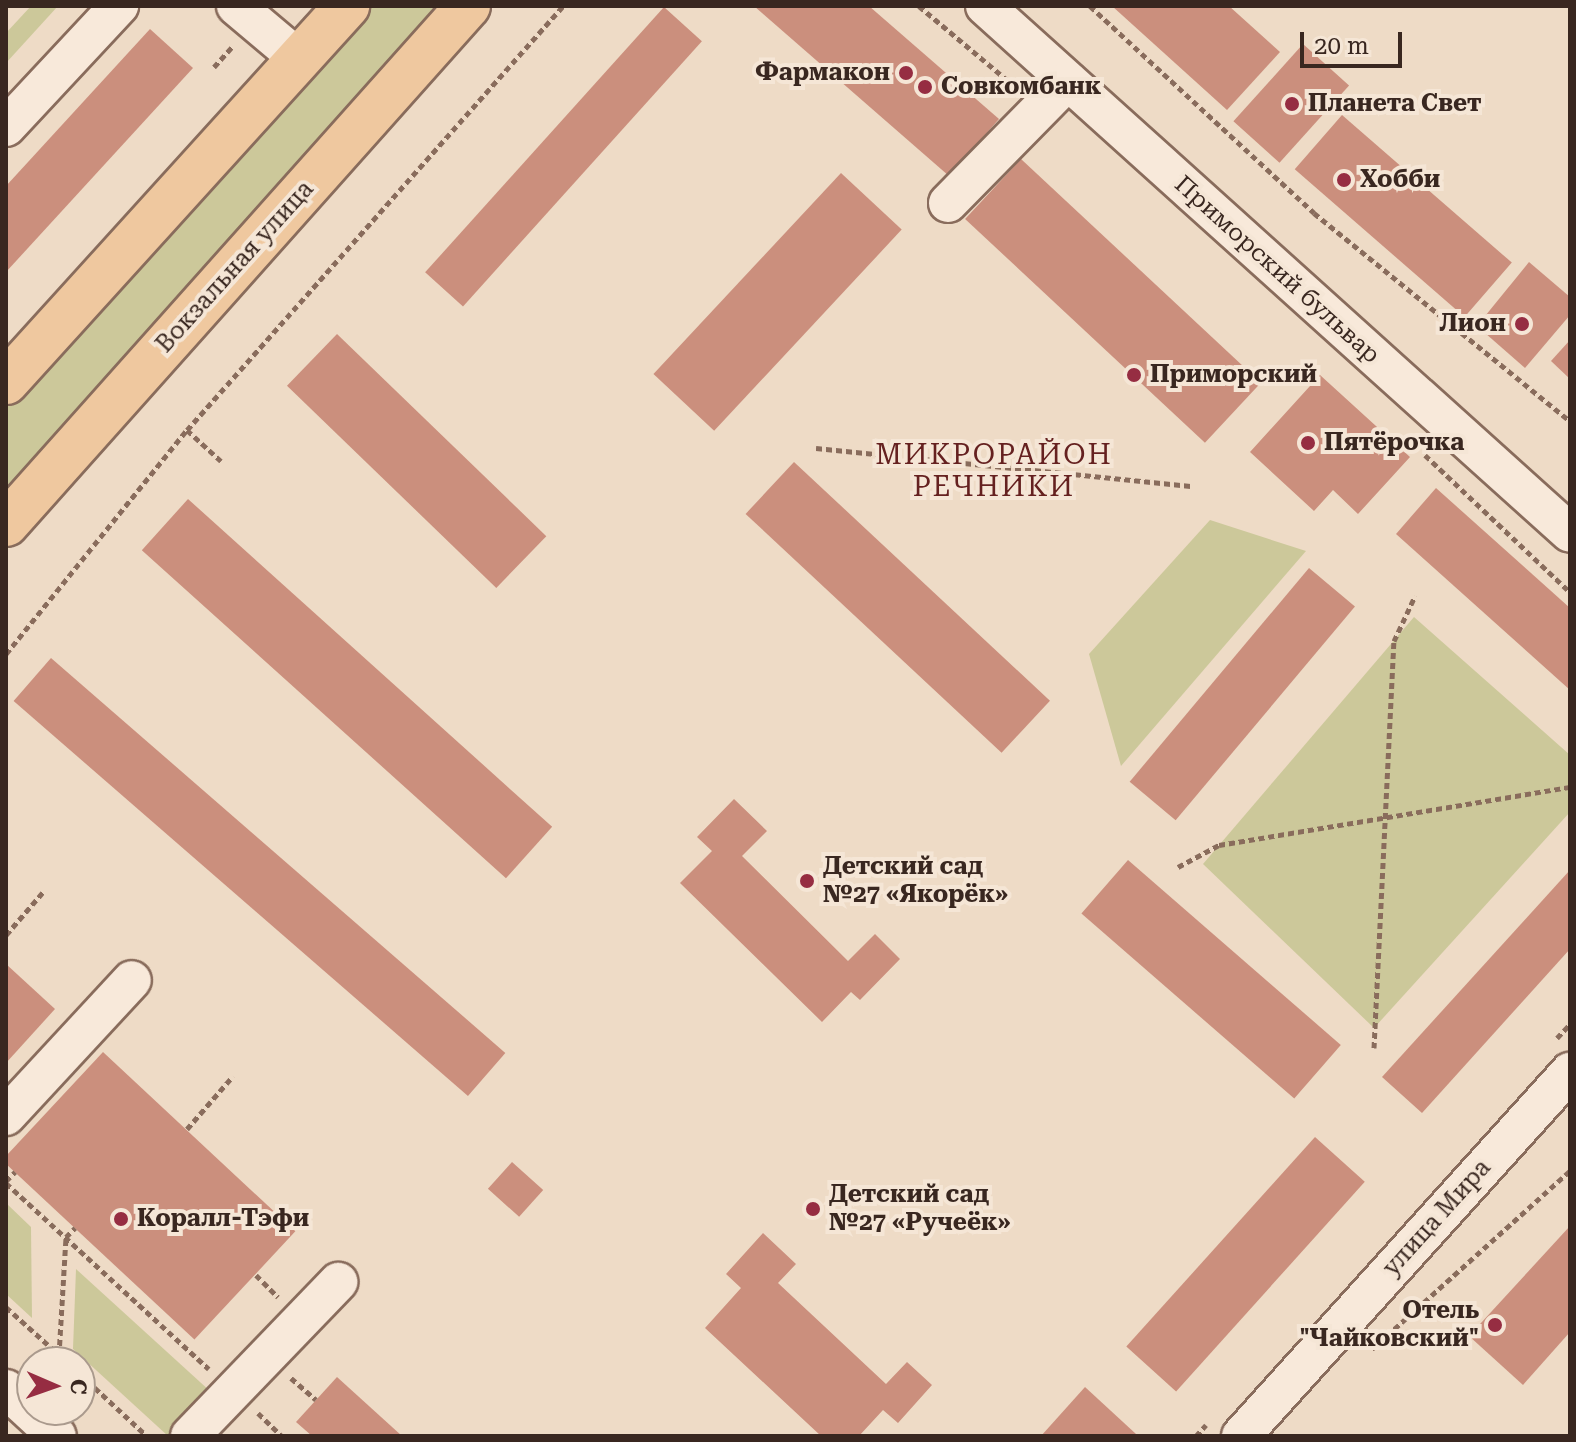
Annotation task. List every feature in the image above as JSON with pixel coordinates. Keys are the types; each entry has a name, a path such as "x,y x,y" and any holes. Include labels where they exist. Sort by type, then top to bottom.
{"main road":[{"path":"6,382 347,6"},
{"name":"Вокзальная улица","path":"6,524 464,7"}],"street":[{"path":"6,127 119,6"},
{"path":"236,6 299,59"},
{"name":"Приморский бульвар","path":"985,6 1570,533"},
{"path":"948,203 1068,81"},
{"path":"6,1116 132,980"},
{"name":"улица Мира","path":"1241,1436 1570,1072"},
{"path":"190,1436 338,1282"},
{"path":"6,1389 57,1436"}],"path":[{"path":"6,654 187,430 563,6"},
{"path":"1090,6 1314,213 1570,421"},
{"path":"187,430 221,461"},
{"path":"816,448 1193,486"},
{"path":"1374,1048 1394,641 1415,596"},
{"path":"1178,867 1219,845 1385,815 1570,787"},
{"path":"6,935 43,892"},
{"path":"187,1129 233,1076"},
{"path":"1368,1353 1570,1171"},
{"path":"15,1172 6,1182 282,1436"},
{"path":"60,1346 66,1237 75,1228"},
{"path":"6,1307 49,1346"},
{"path":"96,1389 147,1436"}],"shaded area":[{"path":"31,6 58,6 6,63 6,33"},
{"path":"356,6 451,6 6,513 6,392"},
{"path":"1210,520 1306,551 1121,766 1089,654"},
{"path":"1414,617 1570,755 1570,812 1374,1028 1203,864"},
{"path":"6,1203 31,1227 32,1318 6,1294"},
{"path":"76,1269 211,1392 168,1436 96,1370 96,1346 73,1346"}],"building":[{"path":"754,6 869,6 999,119 949,176"},
{"path":"1112,6 1229,6 1280,52 1227,110"},
{"path":"664,7 702,41 463,306 425,272"},
{"path":"150,29 193,68 6,272 6,186"},
{"name":"Планета Свет","path":"1303,44 1349,85 1279,163 1233,121"},
{"path":"1342,115 1512,263 1465,317 1295,169"},
{"path":"1021,159 1261,383 1205,443 965,219"},
{"path":"841,173 902,230 714,431 653,374"},
{"path":"1529,262 1570,297 1570,315 1525,368 1477,326"},
{"path":"337,334 546,536 496,588 287,386"},
{"path":"1570,340 1570,379 1551,361"},
{"path":"1320,375 1410,457 1358,514 1333,490 1314,511 1250,452"},
{"path":"794,462 1050,701 1002,753 746,514"},
{"path":"1436,488 1570,608 1570,690 1396,534"},
{"path":"188,499 552,827 506,878 142,550"},
{"path":"1309,568 1355,607 1176,820 1130,782"},
{"path":"51,658 505,1053 468,1096 14,701"},
{"path":"734,799 767,831 742,856 848,961 875,934 900,959 860,1000 851,992 822,1022 680,883 712,851 697,837"},
{"path":"1128,860 1341,1045 1294,1099 1081,914"},
{"path":"1570,870 1570,949 1422,1113 1382,1077"},
{"path":"6,964 55,1009 6,1063"},
{"path":"103,1052 295,1231 194,1340 6,1164 6,1156"},
{"path":"1315,1137 1365,1182 1176,1391 1126,1347"},
{"path":"512,1162 543,1190 519,1217 488,1189"},
{"path":"1570,1226 1570,1332 1523,1385 1469,1336"},
{"path":"763,1233 796,1264 778,1283 886,1384 907,1362 932,1385 898,1423 883,1410 859,1436 821,1436 705,1328 741,1288 726,1274"},
{"path":"337,1377 402,1436 312,1436 296,1422"},
{"path":"1085,1387 1136,1434 1041,1436"}],"place":[{"name":"Фармакон","path":"906,73"},
{"name":"Совкомбанк","path":"925,87"},
{"name":"Планета Свет","path":"1292,104"},
{"name":"Хобби","path":"1344,180"},
{"name":"Лион","path":"1522,324"},
{"name":"Приморский","path":"1134,375"},
{"name":"Пятёрочка","path":"1308,443"},
{"name":"Детский сад №27 «Якорёк»","path":"807,881"},
{"name":"Детский сад №27 «Ручеёк»","path":"813,1209"},
{"name":"Коралл-Тэфи","path":"121,1219"},
{"name":"Отель \"Чайковский\"","path":"1495,1325"}],"district":[{"name":"МИКРОРАЙОН РЕЧНИКИ","path":"994,471"}]}
